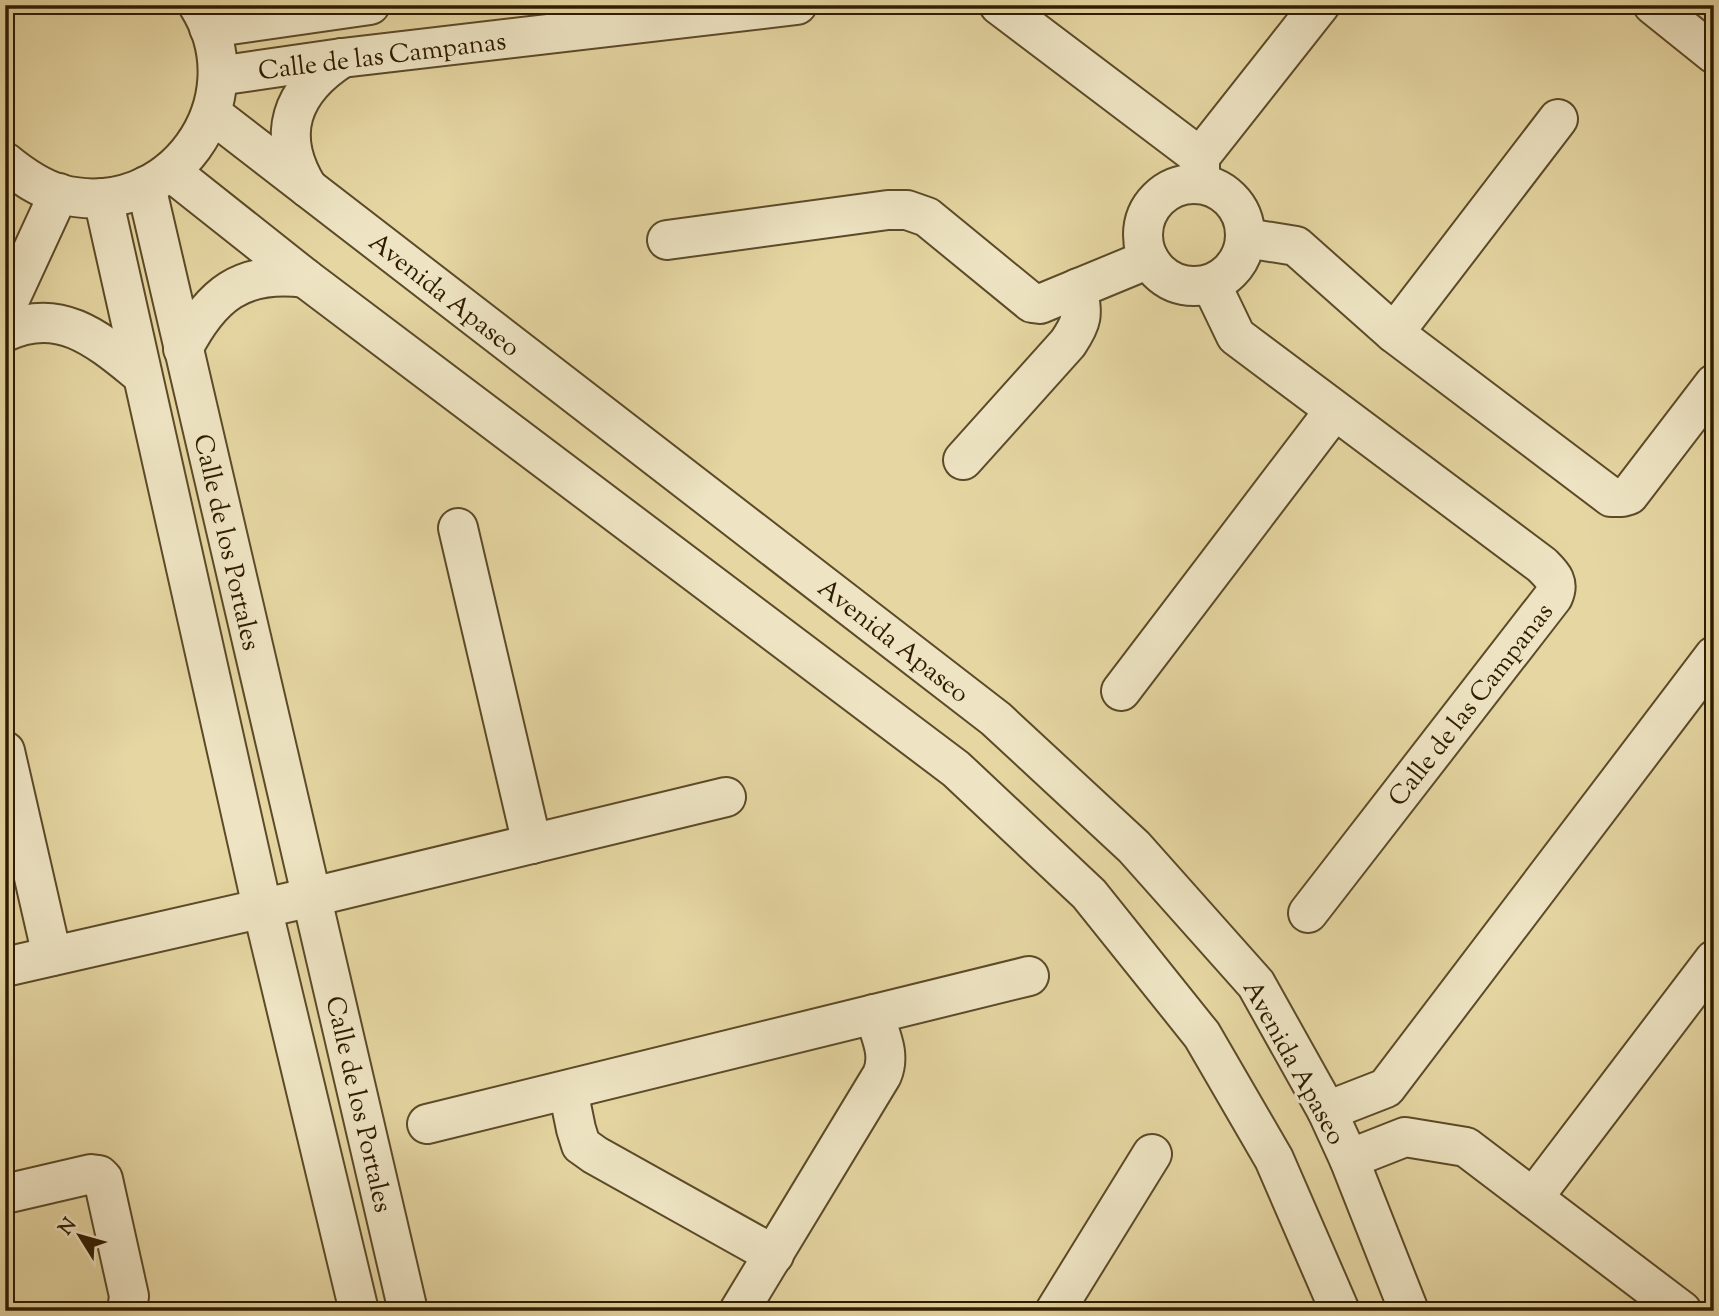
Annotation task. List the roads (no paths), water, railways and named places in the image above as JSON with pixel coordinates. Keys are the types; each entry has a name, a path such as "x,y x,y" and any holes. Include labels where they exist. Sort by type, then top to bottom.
{"street":[{"name":"Calle de las Campanas","path":"218,76 342,58 797,5"},
{"path":"999,5 1200,171 1214,188 1228,196 1238,208 1244,222 1246,238 1241,258 1229,274 1211,284 1187,286 1175,283 1156,269 1149,259 1143,233 1146,219 1161,197 1200,171 1320,5"},
{"path":"1653,5 1714,54"},
{"name":"Calle de las Campanas","path":"204,17 362,6"},
{"path":"5,162 29,181 80,198 125,194 158,179 195,145 211,113 218,76 216,52 204,17"},
{"path":"308,188 298,172 292,154 292,117 299,99 310,83 342,58"},
{"name":"Avenida Apaseo","path":"211,113 996,719 1134,847 1256,984 1326,1111 1349,1159 1409,1311"},
{"path":"1394,332 1558,119"},
{"path":"158,179 305,278 956,769 1089,894 1202,1035 1274,1159 1339,1311"},
{"name":"Calle de los Portales","path":"158,179 183,349 408,1311"},
{"path":"5,310 59,193"},
{"name":"Calle de los Portales","path":"103,198 262,907 359,1311"},
{"path":"667,240 907,209 927,217 1032,303 1040,304 1149,259"},
{"path":"1246,238 1296,246 1394,332 1611,497 1622,498 1629,495 1714,384"},
{"path":"183,349 202,315 230,290 266,277 305,278"},
{"name":"Calle de las Campanas","path":"1211,284 1236,336 1542,565 1556,581 1553,597 1308,913"},
{"path":"963,460 1078,328 1082,317 1078,288"},
{"path":"5,332 35,324 57,324 76,328 94,337 142,375"},
{"path":"1121,691 1334,411"},
{"path":"160,456 206,448"},
{"path":"458,528 532,844"},
{"path":"1326,1111 1385,1088 1714,656"},
{"path":"5,751 51,956"},
{"path":"5,967 312,897 726,797"},
{"path":"1533,1198 1714,960"},
{"path":"427,1124 1029,976"},
{"path":"739,1311 887,1063 874,1014"},
{"path":"1385,1088 1405,1137"},
{"path":"568,1090 582,1145 595,1155 774,1255"},
{"path":"1349,1159 1405,1137 1466,1147 1682,1311"},
{"path":"1055,1311 1152,1154"},
{"path":"5,1194 91,1174 99,1175 103,1179 129,1296 127,1311"}]}
